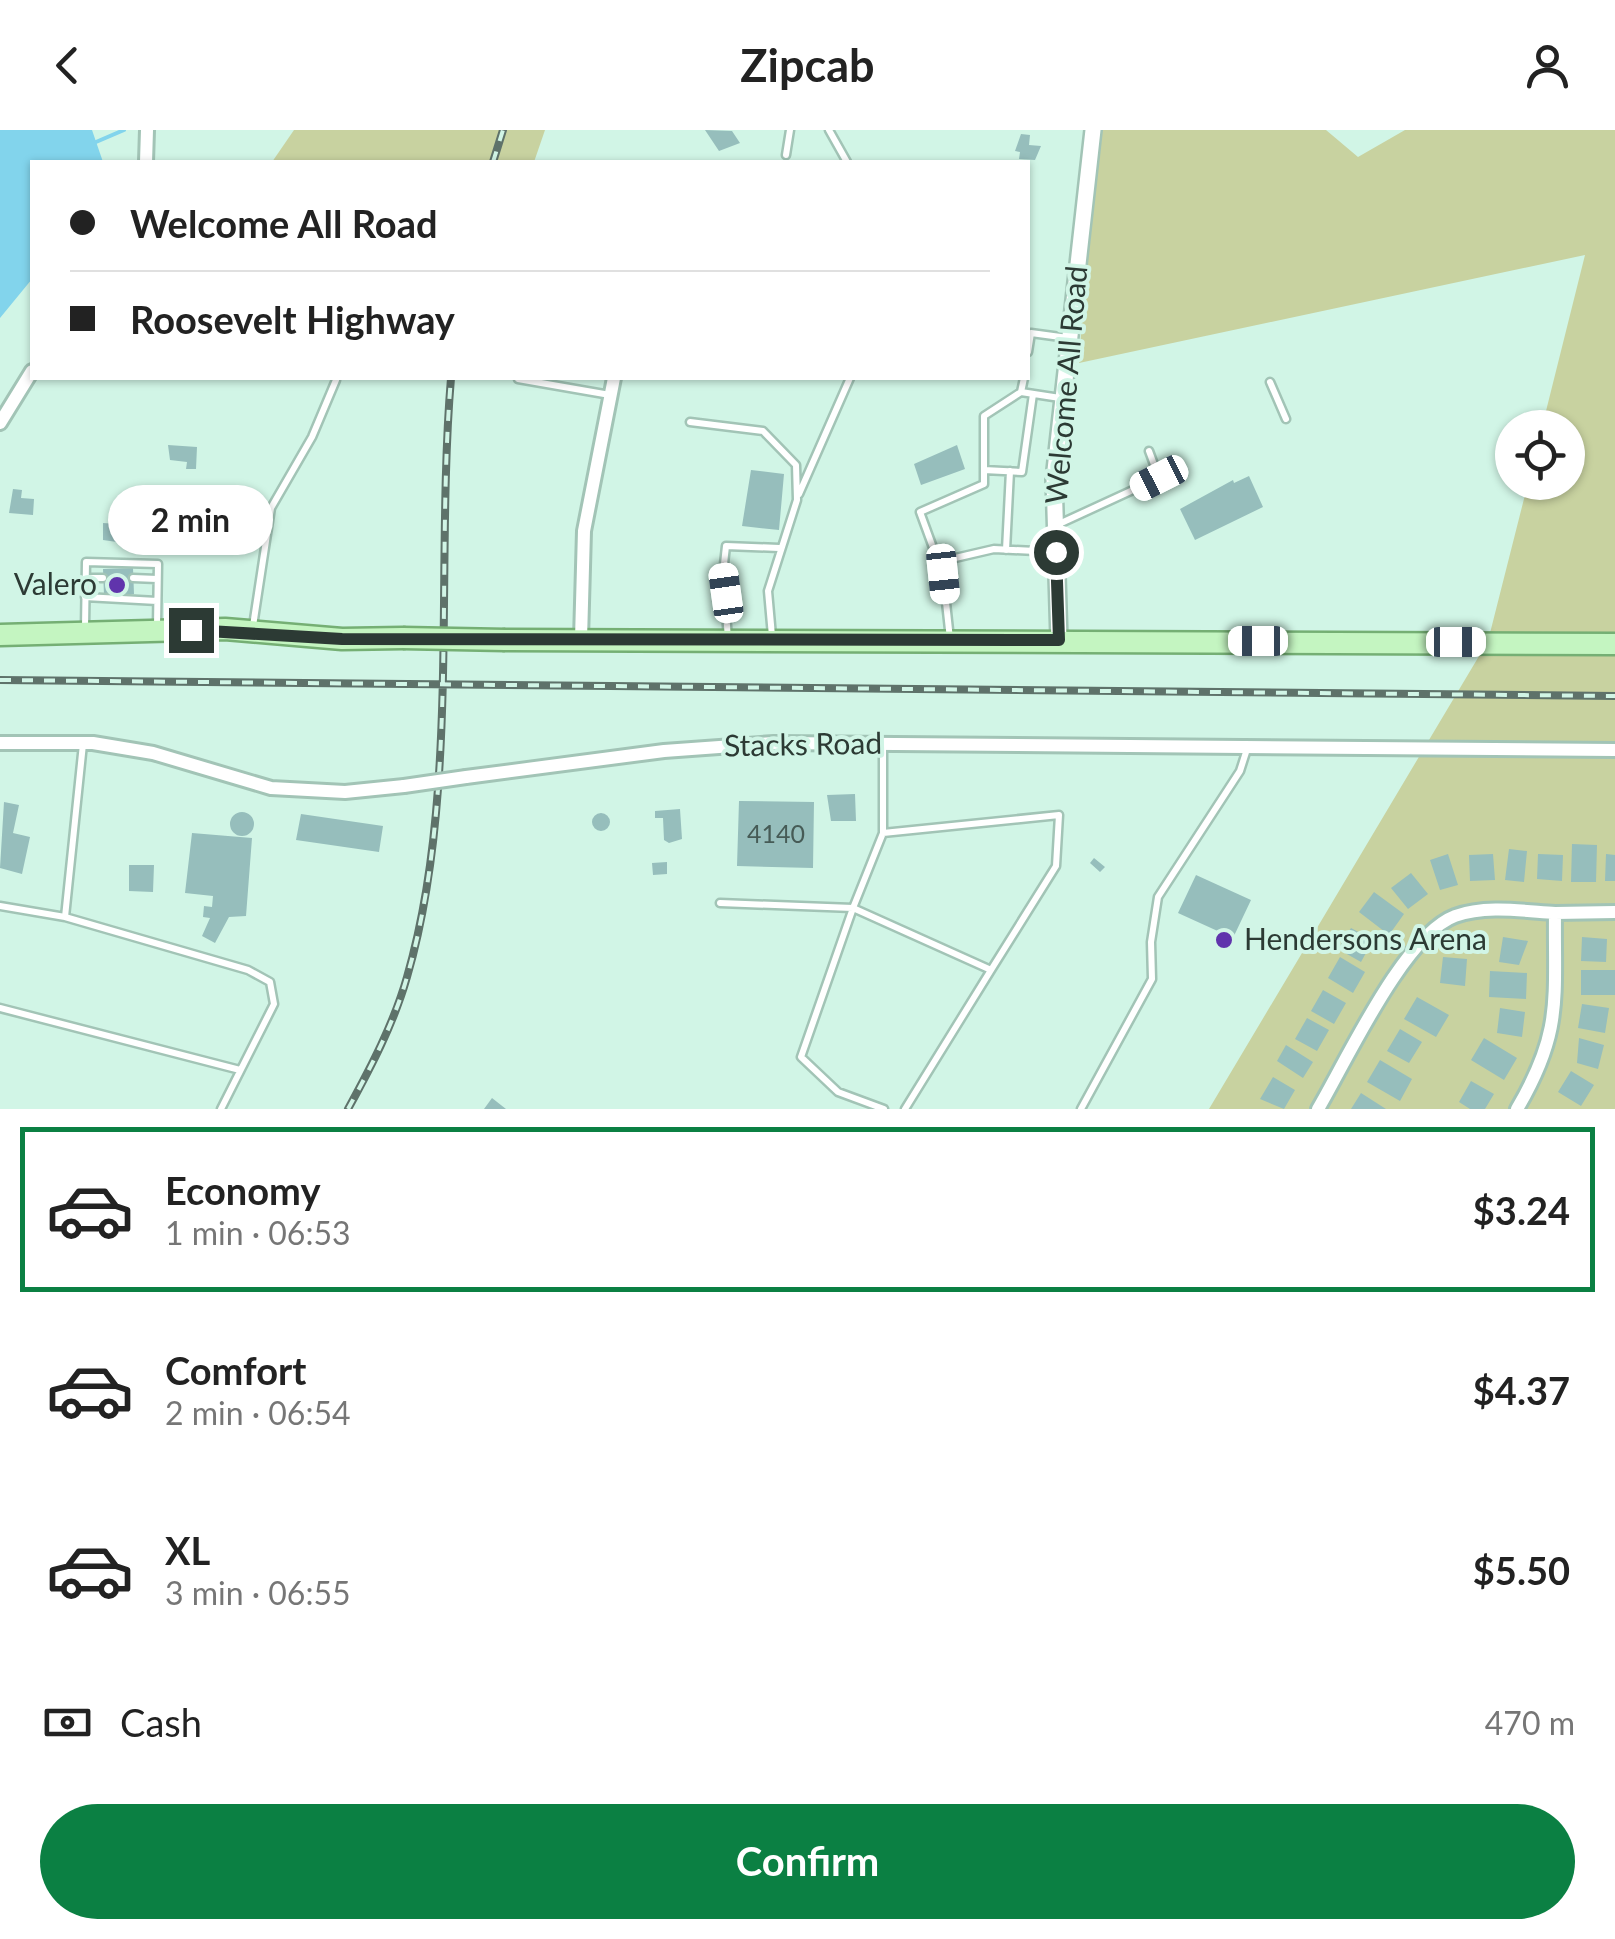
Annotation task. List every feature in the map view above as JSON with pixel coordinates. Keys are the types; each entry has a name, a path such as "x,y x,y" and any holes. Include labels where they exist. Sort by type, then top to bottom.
{"main road":[{"path":"0,635 157,631 252,632 342,639 1615,644"}],"street":[{"path":"146,160 147,130"},
{"name":"Welcome All Road","path":"1059,640 1054,478 1092,130"},
{"path":"0,423 30,374"},
{"path":"581,639 584,531 614,380"},
{"name":"Stacks Road","path":"0,742 83,743 153,753 270,788 345,792 682,749 774,742 1615,750"},
{"path":"1318,1109 1402,964 1440,922 1476,910 1615,912"},
{"path":"1517,1109 1539,1072 1552,1035 1555,913"}],"lane":[{"path":"786,155 790,130"},
{"path":"829,130 846,160"},
{"path":"1030,333 1070,338"},
{"path":"252,632 271,508 312,437 336,380"},
{"path":"524,380 610,394"},
{"path":"773,642 768,591 779,548 849,380"},
{"path":"1021,392 1024,380"},
{"path":"1270,382 1286,419"},
{"path":"950,643 938,562 920,512 984,484 984,416 1021,392 1063,398"},
{"path":"984,470 1022,472 1033,394"},
{"path":"690,422 763,431 796,466 797,500"},
{"path":"1055,526 1159,478 1149,450"},
{"path":"1006,550 1010,471"},
{"path":"728,640 723,573 726,546 779,548"},
{"path":"938,562 1006,550 1056,552"},
{"path":"85,633 86,562 158,564 157,631"},
{"path":"86,578 104,578"},
{"path":"133,578 158,579"},
{"path":"86,597 157,601"},
{"path":"65,917 83,743"},
{"path":"883,743 883,833 801,1057 838,1092 884,1109"},
{"path":"1081,1109 1152,979 1151,942 1158,897 1240,771 1249,744"},
{"path":"883,833 1059,815 1056,866 905,1109"},
{"path":"720,902 853,908 991,970"},
{"path":"0,906 65,917 248,970 270,982 274,1004 221,1109"},
{"path":"0,1008 240,1070"}],"green space":[{"path":"294,130 545,130 535,160 273,160"},
{"path":"1095,130 1326,130 1358,157 1405,130 1615,130 1615,1109 1209,1109 1488,641 1524,500 1585,500 1585,410 1546,410 1585,255 1079,363"}],"water":[{"path":"0,130 92,130 102,160 30,160 30,281 0,318"}],"building":[{"path":"705,130 732,131 740,143 719,151"},
{"path":"1021,134 1030,135 1029,145 1041,146 1035,160 1019,159 1020,152 1015,151"},
{"path":"168,445 197,447 196,469 186,469 187,462 170,460"},
{"path":"957,445 965,469 921,485 914,464"},
{"path":"751,470 784,474 779,530 742,526"},
{"path":"1249,476 1263,507 1195,540 1180,509 1233,480 1234,483"},
{"path":"13,489 22,490 21,498 34,499 33,515 9,513"},
{"path":"103,523 132,525 131,544 103,540"},
{"path":"133,568 134,594 104,595 103,569"},
{"path":"855,794 856,821 831,821 827,795"},
{"path":"739,801 814,802 813,868 737,866"},
{"path":"4,802 19,805 13,833 30,837 22,874 0,868"},
{"path":"680,809 682,839 669,843 664,840 663,818 655,818 655,811"},
{"path":"242,812 251,815 251,833 242,836 233,833 230,824 233,815"},
{"path":"601,813 610,822 601,831 592,822"},
{"path":"301,814 383,826 379,852 296,840"},
{"path":"192,833 252,838 246,916 229,917 215,943 202,936 210,918 203,917 204,906 212,907 213,896 185,893"},
{"path":"1572,844 1597,845 1596,882 1571,882"},
{"path":"1509,849 1527,851 1524,882 1505,880"},
{"path":"1448,854 1458,885 1440,890 1430,860"},
{"path":"1493,854 1495,880 1470,881 1469,855"},
{"path":"1538,854 1563,855 1562,881 1537,879"},
{"path":"1606,854 1615,855 1615,881 1605,881"},
{"path":"1094,858 1105,867 1100,872 1090,863"},
{"path":"667,862 667,874 653,875 652,863"},
{"path":"129,865 154,865 153,892 129,891"},
{"path":"1411,873 1428,894 1408,909 1391,888"},
{"path":"1196,875 1251,900 1233,938 1178,913"},
{"path":"1374,892 1404,914 1389,935 1359,912"},
{"path":"1351,928 1373,940 1361,962 1338,949"},
{"path":"1503,937 1528,941 1519,965 1499,962"},
{"path":"1582,937 1607,939 1606,962 1581,961"},
{"path":"1340,957 1365,972 1353,993 1328,978"},
{"path":"1443,957 1467,959 1465,986 1440,983"},
{"path":"1581,970 1615,970 1615,995 1581,995"},
{"path":"1490,971 1527,973 1526,999 1489,997"},
{"path":"1323,990 1346,1003 1334,1024 1311,1011"},
{"path":"1417,997 1449,1015 1436,1037 1404,1019"},
{"path":"1582,1004 1609,1008 1605,1033 1578,1028"},
{"path":"1500,1008 1525,1012 1522,1037 1497,1033"},
{"path":"1307,1018 1329,1030 1317,1051 1295,1039"},
{"path":"1400,1029 1422,1042 1409,1063 1387,1051"},
{"path":"1484,1038 1517,1058 1504,1080 1471,1060"},
{"path":"1579,1038 1604,1045 1598,1069 1577,1063"},
{"path":"1286,1045 1313,1062 1303,1078 1277,1061"},
{"path":"1380,1060 1412,1079 1400,1101 1367,1082"},
{"path":"1571,1071 1594,1085 1581,1106 1558,1092"},
{"path":"1273,1077 1295,1090 1284,1109 1260,1099"},
{"path":"1471,1081 1494,1094 1485,1109 1470,1109 1459,1102"},
{"path":"1361,1093 1386,1109 1351,1109"},
{"path":"492,1098 506,1109 484,1109"}],"waterway":[{"path":"96,142 124,130"}],"railway":[{"path":"494,160 503,130"},
{"path":"348,1109 402,994 423,907 434,833 443,680 451,380"},
{"path":"0,680 1615,696"}],"place":[{"name":"Valero","path":"117,585"},
{"name":"Hendersons Arena","path":"1224,940"}],"route":[{"path":"191,630 342,639 921,643 1059,640 1056,552"}]}
